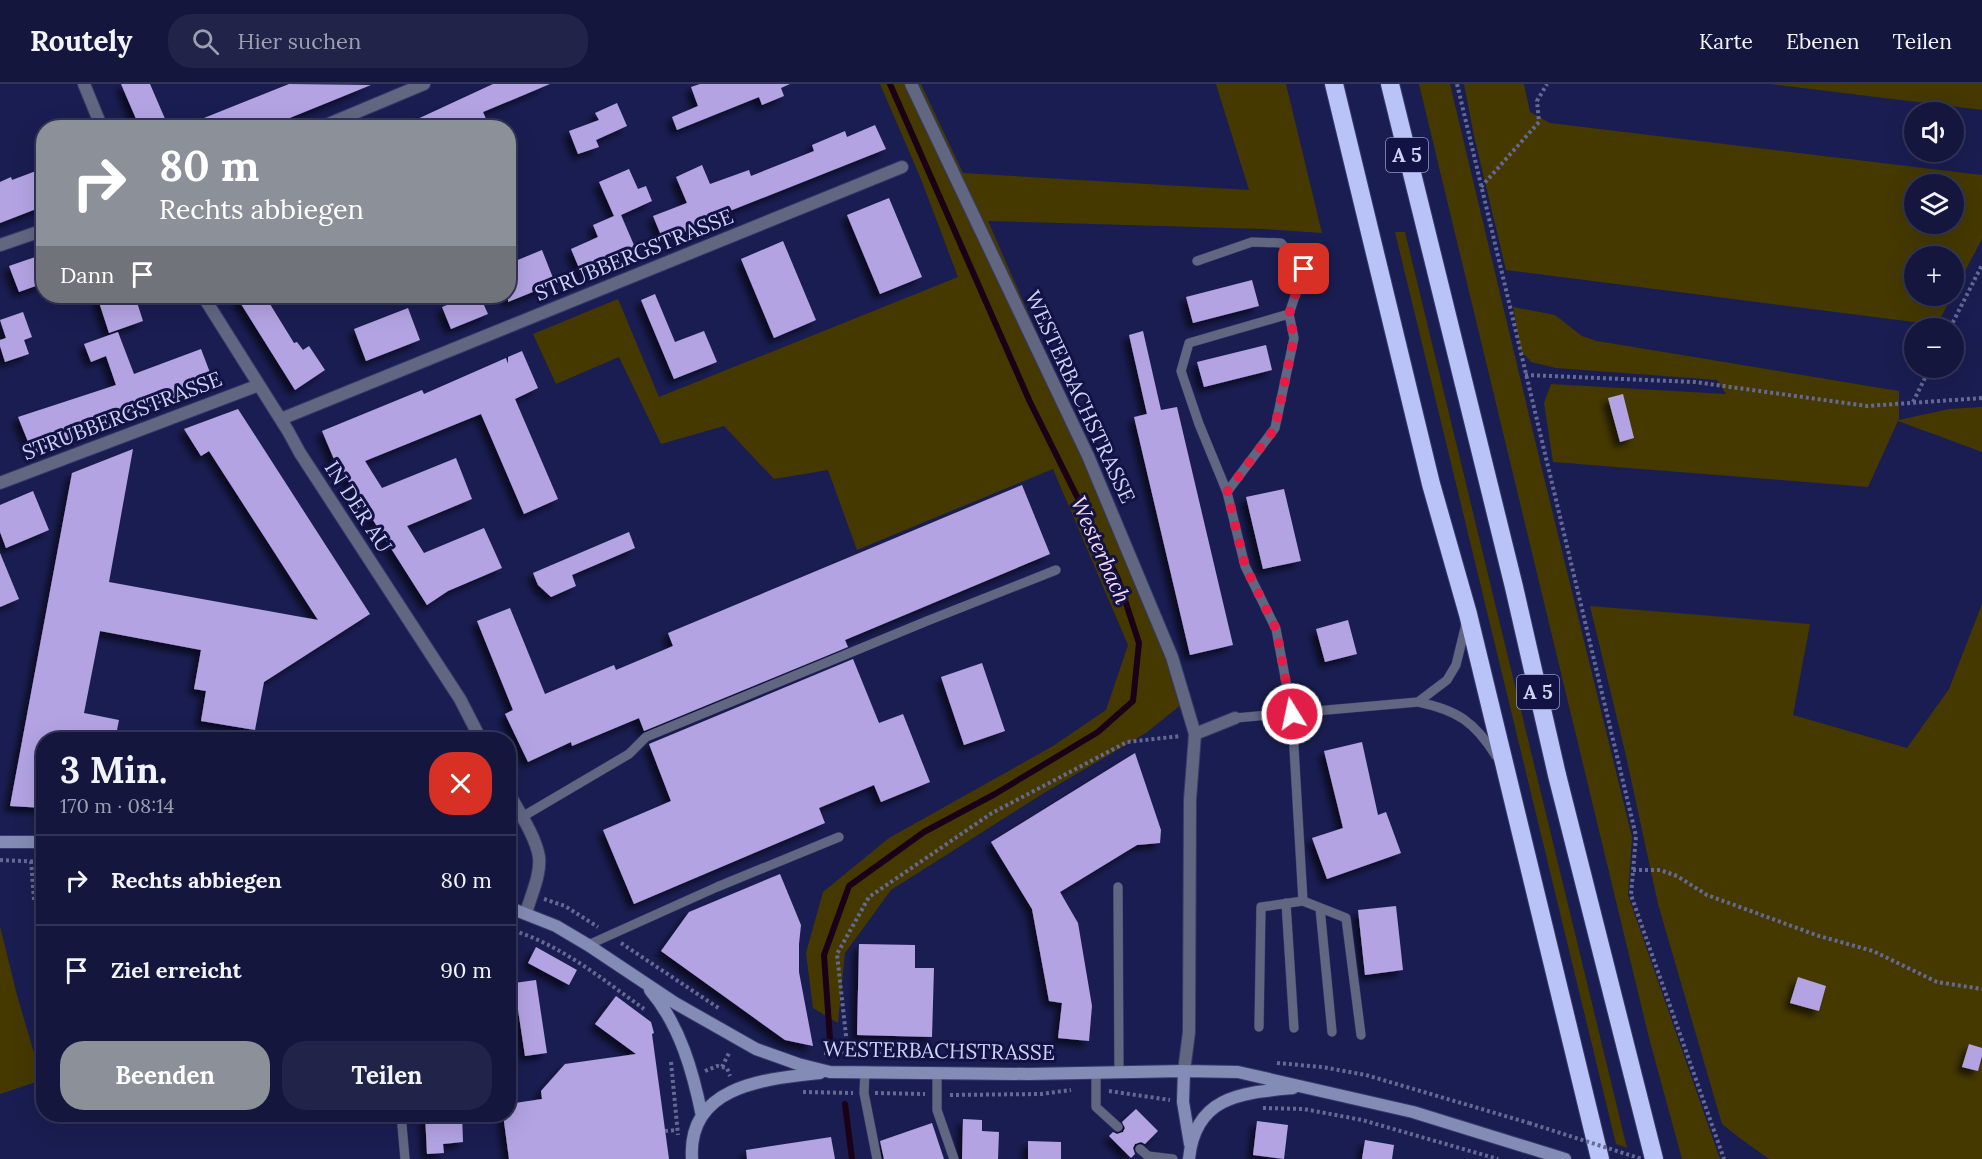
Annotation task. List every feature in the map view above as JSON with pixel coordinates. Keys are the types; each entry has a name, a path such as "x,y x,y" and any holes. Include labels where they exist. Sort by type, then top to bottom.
{"highway":[{"name":"A 5","path":"1334,84 1431,484 1468,614 1600,1159"},
{"name":"A 5","path":"1390,84 1514,587 1557,775 1654,1159"}],"main road":[{"path":"0,842 36,842"},
{"name":"WESTERBACHSTRASSE","path":"516,910 556,926 717,1028 756,1049 798,1064 830,1072 1096,1074 1238,1072 1413,1112 1564,1159"},
{"name":"WESTERBACHSTRASSE","path":"643,982 672,1022 692,1075 702,1116"},
{"path":"1184,1071 1183,1102 1190,1146 1189,1159"},
{"path":"692,1159 693,1138 702,1116 712,1104 735,1089 775,1079 830,1072"},
{"path":"1190,1146 1201,1121 1215,1105 1239,1095 1300,1088"}],"street":[{"path":"84,84 99,120"},
{"path":"338,120 424,84"},
{"name":"WESTERBACHSTRASSE","path":"911,84 1088,456 1172,657 1195,734 1190,800 1189,1032 1184,1071"},
{"name":"STRUBBERGSTRASSE","path":"281,419 902,167"},
{"path":"0,245 36,233"},
{"name":"IN DER AU","path":"207,303 300,453 460,699 477,732"},
{"name":"STRUBBERGSTRASSE","path":"0,483 259,386"},
{"path":"1195,734 1236,718"},
{"path":"516,806 535,844 538,857 538,870 526,913"}],"lane":[{"path":"1197,261 1252,242 1281,243 1304,269 1289,314 1294,338 1275,428 1227,492"},
{"path":"1289,314 1189,343 1181,371 1199,424 1227,492 1245,566 1276,629 1292,714 1303,901"},
{"path":"522,817 629,754 646,737 916,625 1056,570"},
{"path":"1418,702 1447,680 1456,665 1468,614"},
{"path":"1236,718 1418,702 1442,707 1468,721 1485,738 1505,769"},
{"path":"588,945 717,887 839,837"},
{"path":"1118,887 1119,1073"},
{"path":"1259,1027 1261,907 1303,901 1346,918 1361,1035"},
{"path":"1286,903 1294,1028"},
{"path":"1320,908 1332,1032"},
{"path":"865,1071 864,1093 877,1159"},
{"path":"937,1073 937,1110 954,1159"},
{"path":"1096,1074 1096,1107 1118,1127"},
{"path":"402,1122 405,1159"},
{"path":"1140,1149 1148,1156 1173,1159"}],"path":[{"path":"1458,84 1525,375 1636,836 1631,895 1725,1159"},
{"path":"1481,188 1539,122 1537,101 1547,84"},
{"path":"1955,318 1982,265"},
{"path":"1525,375 1695,382 1868,406 1982,398"},
{"path":"1913,402 1925,378"},
{"path":"848,1054 837,954 869,897 992,813 1127,742 1195,734"},
{"path":"0,860 36,861"},
{"path":"31,861 34,900"},
{"path":"1633,870 1660,870 1677,876 1707,895 1819,936 1873,951 1937,982 1982,989"},
{"path":"516,891 565,906 726,1013"},
{"path":"516,931 529,935 583,966 644,1010"},
{"path":"817,1053 916,1056"},
{"path":"670,1056 678,1140"},
{"path":"1275,1063 1322,1067 1366,1075 1530,1123 1642,1159"},
{"path":"692,1075 717,1066 727,1068 735,1089"},
{"path":"799,1093 1041,1094 1096,1089 1183,1102"},
{"path":"1254,1107 1304,1109 1362,1119 1498,1159"},
{"path":"665,1131 677,1130"}],"shaded area":[{"path":"880,84 921,84 963,173 1249,190 1216,84 1286,84 1322,233 1263,229 988,221 1181,662 1182,704 1146,733 1044,793 891,890 845,953 838,1023 813,1008 806,953 823,892 889,838 1053,746 1106,710 1128,645 1053,469 857,550 828,470 774,479 724,426 661,444 619,357 556,384 533,334 618,299 659,397 958,277 921,179"},
{"path":"1419,84 1450,84 1632,837 1628,895 1720,1159 1682,1159 1649,1038"},
{"path":"1464,84 1524,84 1530,112 1550,123 1982,175 1982,239 1964,273 1964,246 1904,246 1904,306 1947,306 1941,318 1904,318 1904,321 1506,270"},
{"path":"1770,84 1982,84 1982,110 1964,108 1964,102 1917,102"},
{"path":"1395,232 1405,232 1627,1148 1616,1144"},
{"path":"1513,307 1555,315 1582,336 1597,341 1899,391 1899,420 1949,409 1982,407 1982,452 1898,421 1868,487 1553,462 1544,403 1551,384 1726,394 1717,380 1556,368 1531,362 1521,351"},
{"path":"1982,604 1982,1159 1769,1159 1722,1124 1658,904 1590,606 1810,624 1793,715 1907,748 1949,689"},
{"path":"0,926 36,1060 36,1082 0,1094"}],"building":[{"path":"121,84 150,84 166,120 137,120"},
{"path":"289,84 371,85 285,120 199,120"},
{"path":"493,84 550,84 483,112 486,120 415,120"},
{"path":"700,84 790,84 781,88 784,96 762,105 759,97 677,130 672,117 698,106 691,87"},
{"path":"617,103 627,126 596,140 599,147 578,154 569,131 599,120 595,113"},
{"path":"875,125 886,149 702,222 703,225 663,240 653,216 687,203 676,177 702,165 710,184 749,170 751,176 814,151 812,145 845,131 847,137"},
{"path":"629,169 638,189 646,186 652,201 621,215 637,252 582,275 571,249 598,237 593,225 614,216 599,182"},
{"path":"36,171 36,209 0,223 0,182 11,177 12,180"},
{"path":"889,198 922,277 880,294 847,215"},
{"path":"783,241 816,320 774,338 741,259"},
{"path":"542,250 555,283 516,299 516,261"},
{"path":"36,257 36,286 19,292 9,266"},
{"path":"1252,280 1259,306 1193,323 1186,297"},
{"path":"655,294 675,342 704,331 717,362 674,379 641,300"},
{"path":"99,303 137,303 143,321 109,333"},
{"path":"240,303 269,303 294,343 297,342 303,350 309,346 325,370 295,390"},
{"path":"452,303 483,303 488,314 451,329 442,307"},
{"path":"408,308 420,340 366,361 354,329"},
{"path":"23,312 32,337 24,340 29,354 5,362 0,340 6,338 0,320"},
{"path":"1143,331 1161,410 1177,407 1233,645 1190,655 1134,417 1147,414 1129,335"},
{"path":"118,332 134,374 201,349 214,383 136,412 136,410 75,430 78,436 33,454 18,417 116,385 106,356 91,362 84,344"},
{"path":"1266,345 1272,370 1204,387 1197,362"},
{"path":"522,351 538,388 515,399 558,499 524,514 481,414 365,461 382,488 456,458 472,499 407,526 424,553 484,528 502,568 448,591 427,605 333,457 322,431 422,390 424,394 506,358 508,364 508,357"},
{"path":"1623,394 1634,438 1620,442 1608,398"},
{"path":"238,409 370,614 264,682 255,730 201,721 206,691 194,689 201,650 100,631 84,713 119,720 117,732 36,732 36,808 10,806 72,473 133,449 109,582 318,620 209,451 201,456 184,429"},
{"path":"1022,485 1050,554 845,640 848,647 644,731 639,718 572,746 571,742 528,762 516,737 516,732 514,732 505,714 513,710 477,621 510,608 545,694 614,665 616,670 673,646 668,633"},
{"path":"1284,489 1301,561 1263,569 1246,497"},
{"path":"33,491 49,530 6,548 0,532 0,505"},
{"path":"629,532 635,548 572,575 576,586 551,597 538,585 533,573"},
{"path":"0,553 19,599 0,607"},
{"path":"1348,620 1357,654 1325,662 1316,629"},
{"path":"853,659 879,723 903,714 930,782 881,802 874,785 819,808 825,823 634,904 603,830 671,801 649,744"},
{"path":"982,663 1005,731 964,745 941,677"},
{"path":"1362,742 1378,815 1386,812 1401,853 1327,879 1312,838 1343,828 1324,751"},
{"path":"1135,753 1161,830 1160,843 1137,845 1060,892 1078,923 1092,1006 1089,1041 1058,1038 1062,1003 1049,1001 1032,909 991,842"},
{"path":"780,874 801,925 799,972 813,1046 785,1040 661,951 689,912"},
{"path":"1396,906 1403,970 1365,975 1358,910"},
{"path":"859,944 915,945 915,968 934,968 932,1037 857,1035"},
{"path":"536,947 577,970 569,985 528,963"},
{"path":"1798,977 1826,986 1819,1011 1790,1003"},
{"path":"536,980 547,1053 525,1056 516,983"},
{"path":"616,996 651,1022 669,1159 509,1159 504,1122 516,1122 516,1103 542,1099 541,1091 565,1064 636,1054 595,1024"},
{"path":"1969,1044 1982,1048 1978,1071 1962,1067"},
{"path":"1136,1109 1158,1131 1145,1144 1141,1142 1135,1144 1133,1148 1135,1154 1131,1158 1109,1136 1113,1132 1117,1134 1123,1132 1125,1128 1122,1122"},
{"path":"963,1119 982,1120 982,1131 999,1132 998,1159 962,1159"},
{"path":"1257,1121 1288,1125 1284,1159 1253,1155"},
{"path":"425,1122 462,1122 463,1142 443,1144 444,1153 427,1154"},
{"path":"932,1123 944,1159 884,1159 880,1141"},
{"path":"831,1137 835,1159 747,1159 746,1150"},
{"path":"1365,1140 1394,1145 1392,1159 1362,1159"},
{"path":"1028,1141 1061,1142 1061,1159 1028,1159"}],"waterway":[{"name":"Westerbach","path":"830,1039 824,955 849,886 924,832 995,794 1098,732 1133,701 1139,643 1118,579 1030,402 890,84"},
{"name":"Westerbach","path":"845,1104 852,1159"}],"route":[{"path":"1292,714 1276,629 1245,566 1227,492 1275,428 1294,338 1289,314 1304,269"}]}
